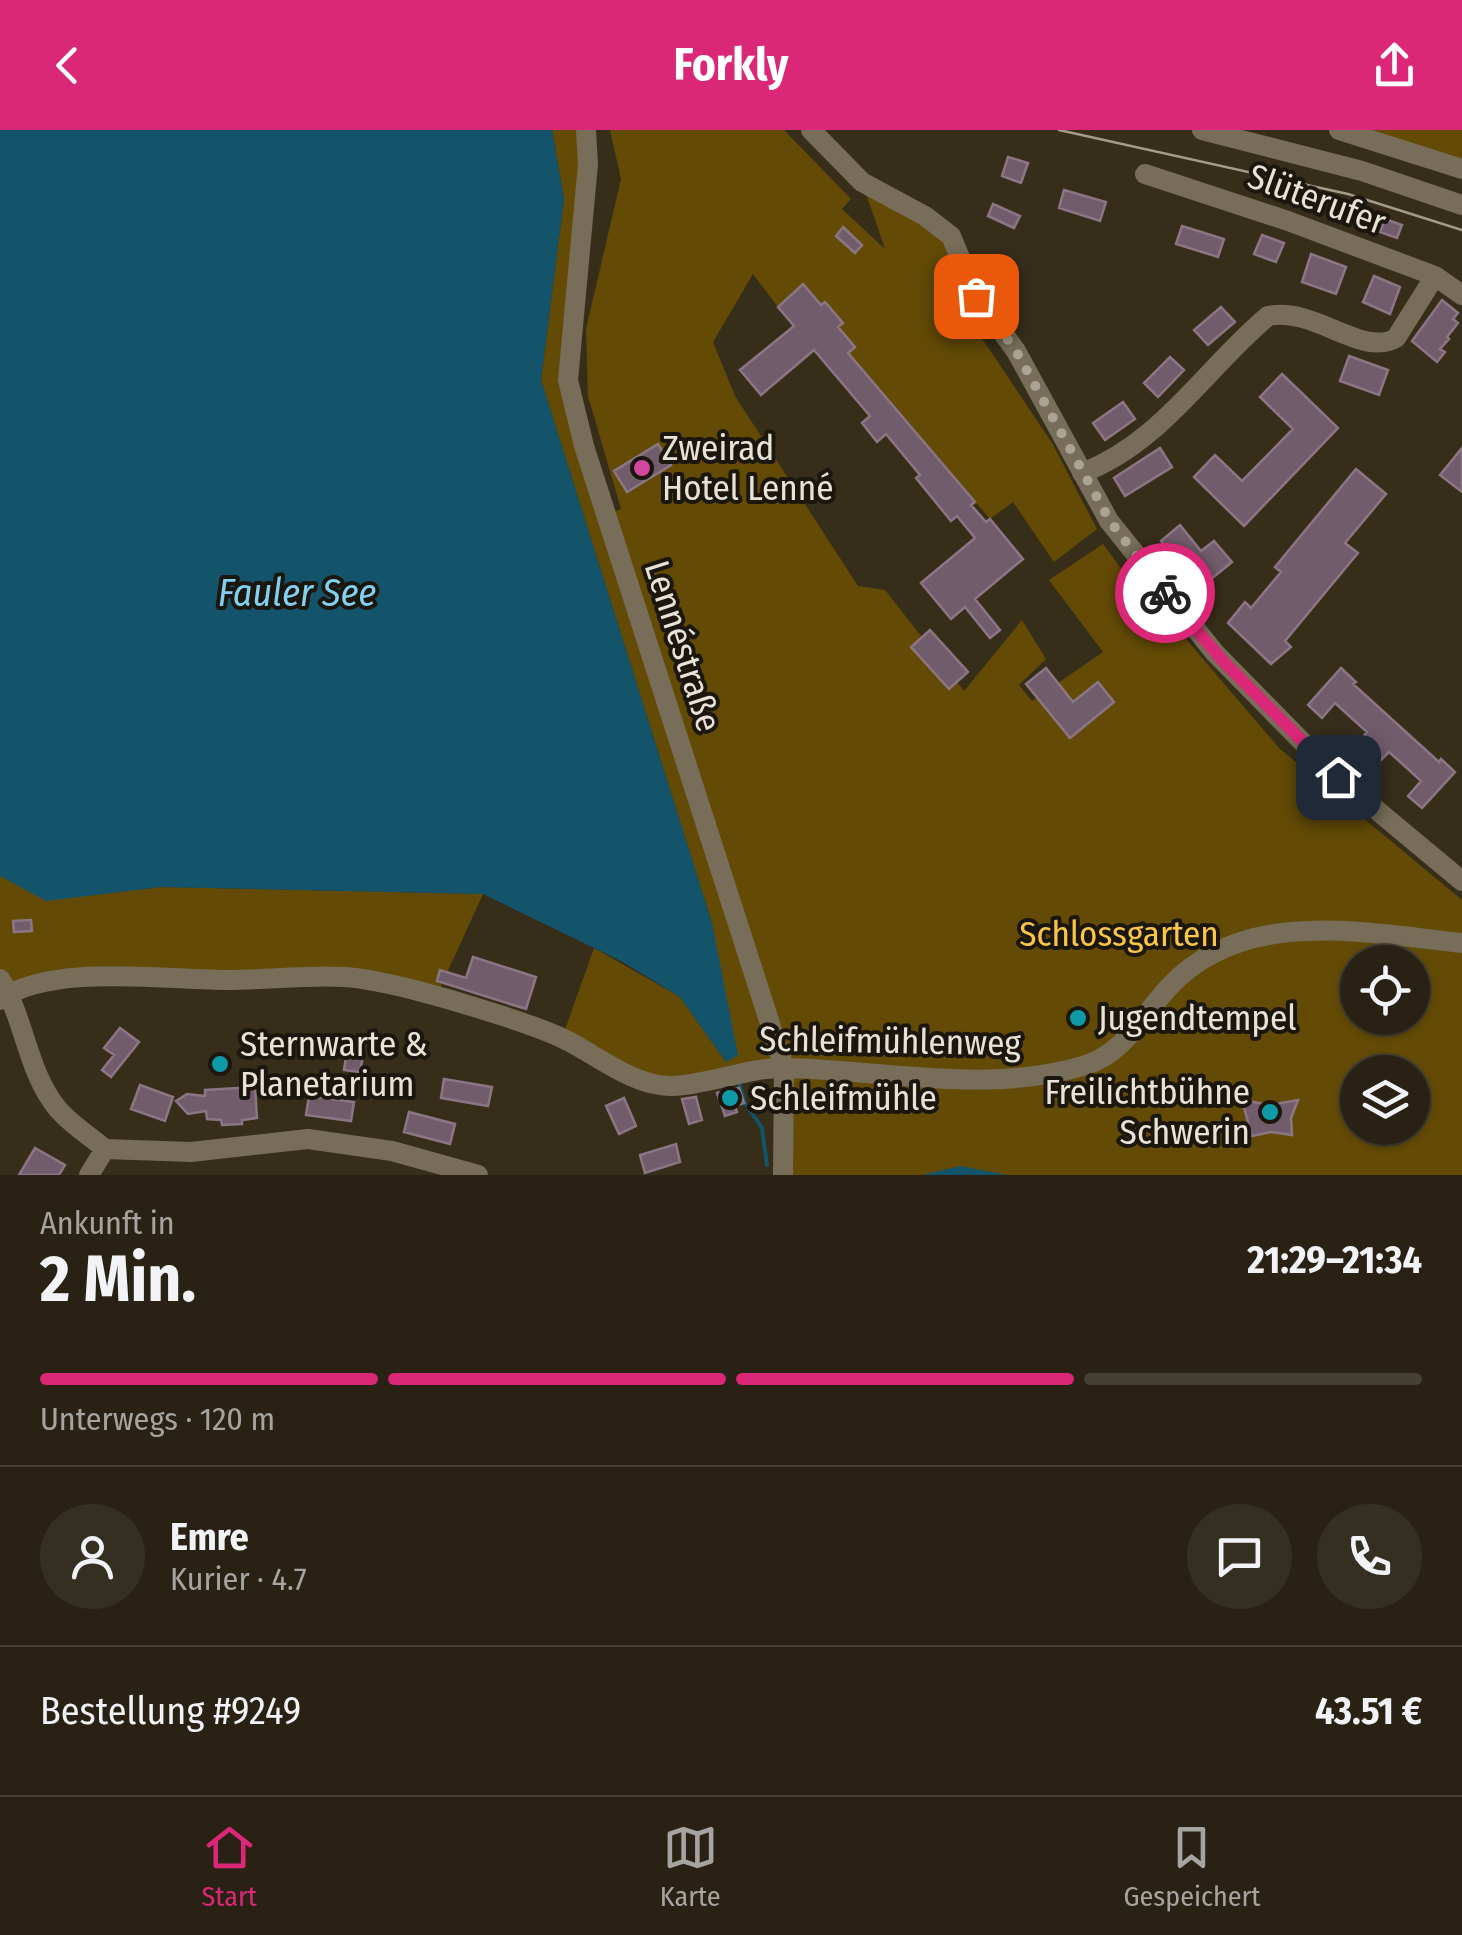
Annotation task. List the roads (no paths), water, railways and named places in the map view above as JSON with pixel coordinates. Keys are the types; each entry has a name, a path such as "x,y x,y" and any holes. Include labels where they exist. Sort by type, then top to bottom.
{"street":[{"name":"Lennéstraße","path":"586,130 588,164 568,380 584,446 784,1068 783,1175"},
{"path":"811,130 862,182 925,216 950,236 976,296 1016,351 1110,521 1224,662 1338,777 1462,881"},
{"path":"1202,130 1362,172 1462,205"},
{"path":"1339,130 1462,170"},
{"name":"Slüterufer","path":"1145,174 1288,221 1435,276 1462,295"},
{"path":"1082,473 1125,452 1154,430 1268,316 1285,312 1302,316 1373,345 1386,344 1396,338 1435,276"},
{"name":"Schleifmühlenweg","path":"3,991 68,978 346,977 486,1010 562,1038 646,1082 671,1086 784,1068 984,1081 1058,1072 1106,1056 1124,1042 1190,966 1218,950 1264,936 1310,930 1462,943"},
{"path":"3,991 40,1078 58,1109 105,1149 191,1152 308,1140 392,1150 478,1175"},
{"path":"90,1175 105,1149"}],"water":[{"name":"Fauler See","path":"0,130 552,130 564,199 541,380 712,923 738,1055 726,1062 680,997 621,961 483,894 161,887 46,901 0,876"},
{"path":"960,1166 1007,1175 922,1175"}],"waterway":[{"path":"738,1080 745,1103 762,1128 767,1165"}],"tram line":[{"path":"1059,130 1348,194 1462,230"}],"place":[{"name":"Zweirad Hotel Lenné","path":"642,468"},
{"name":"Jugendtempel","path":"1078,1018"},
{"name":"Sternwarte & Planetarium","path":"220,1064"},
{"name":"Schleifmühle","path":"730,1098"},
{"name":"Freilichtbühne Schwerin","path":"1270,1112"}],"park label":[{"name":"Schlossgarten","path":"1119,934"}]}
